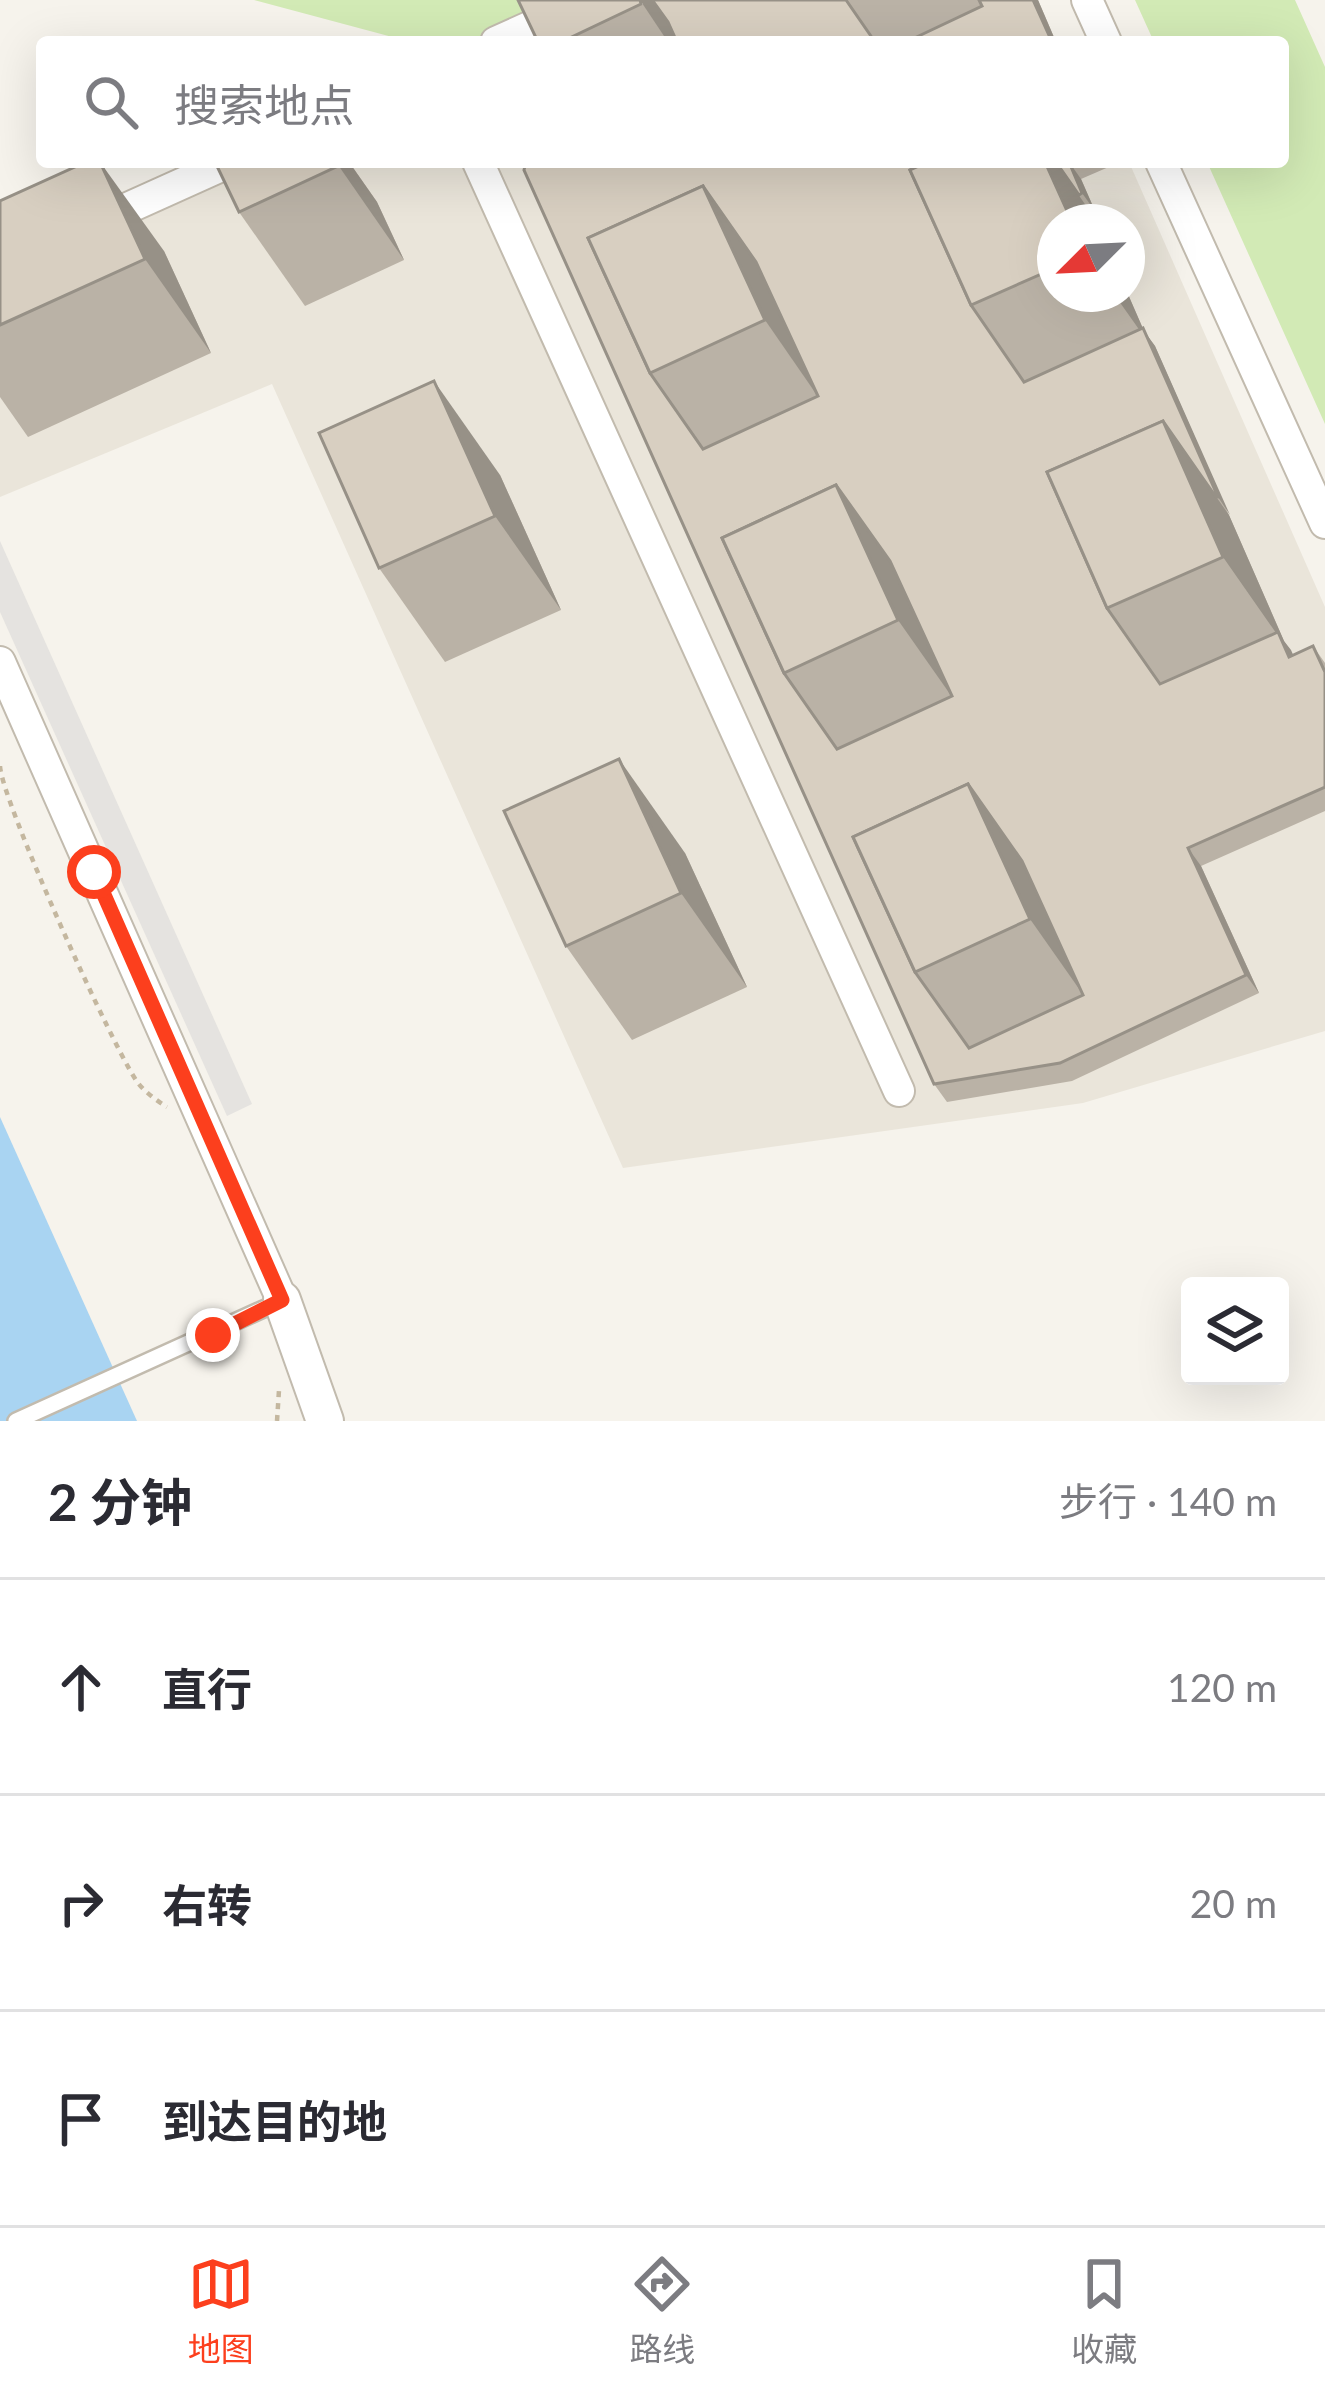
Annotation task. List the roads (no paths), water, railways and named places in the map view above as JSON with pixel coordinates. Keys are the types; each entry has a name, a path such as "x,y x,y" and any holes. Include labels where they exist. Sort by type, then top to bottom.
{"street":[{"path":"509,36 589,0"},
{"path":"1087,0 1103,36"},
{"path":"63,237 217,168"},
{"path":"481,168 899,1091"},
{"path":"1164,168 1325,523"},
{"path":"0,662 207,1121 282,1300 326,1421"}],"lane":[{"path":"16,1421 174,1354 282,1300"}],"water":[{"path":"0,1117 137,1421 0,1421"}]}
